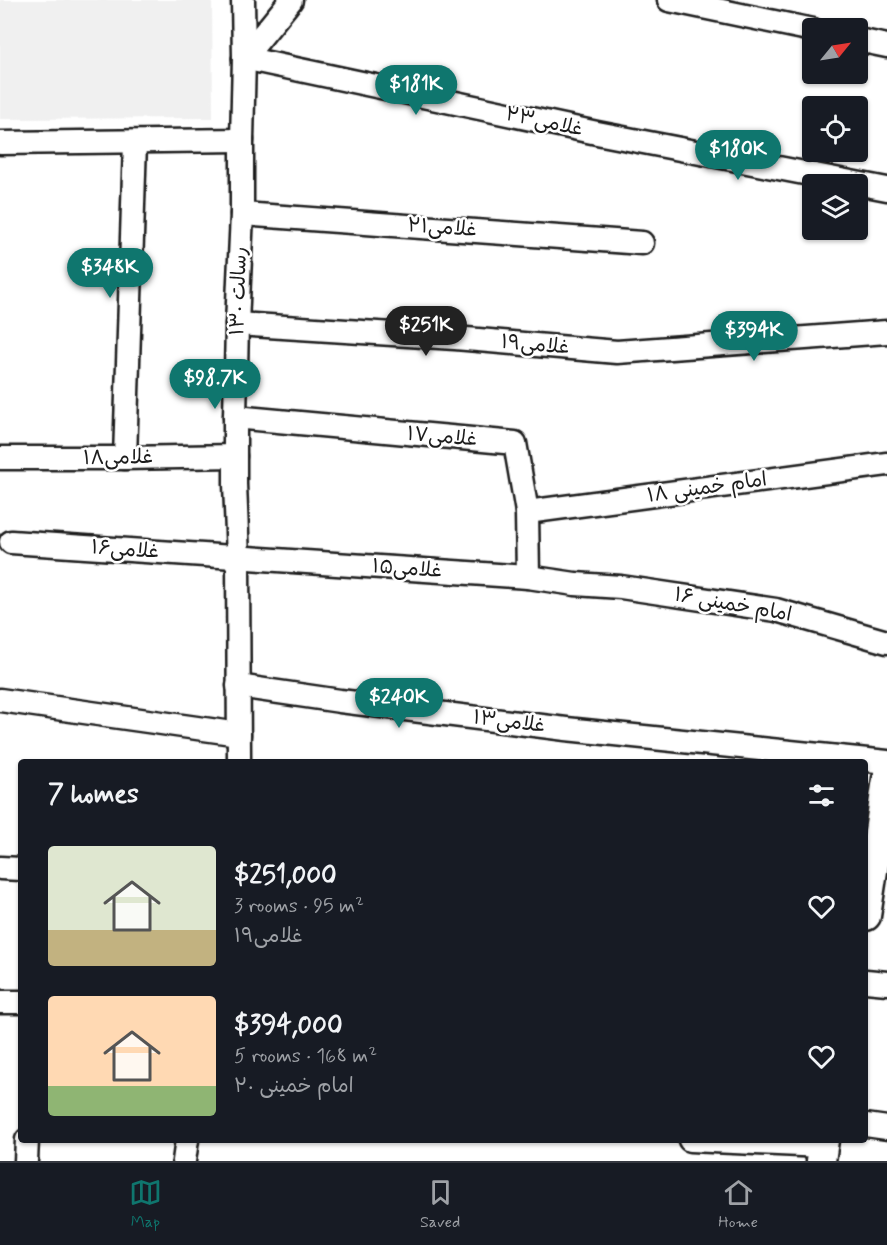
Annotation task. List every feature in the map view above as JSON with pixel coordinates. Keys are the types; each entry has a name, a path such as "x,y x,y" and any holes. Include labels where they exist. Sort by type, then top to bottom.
{"main road":[{"path":"868,884 883,827 887,779"}],"street":[{"name":"رسالت ۱۳۰","path":"239,759 235,417 242,214 243,0"},
{"path":"244,58 291,0"},
{"path":"669,0 802,28"},
{"path":"868,42 887,46"},
{"name":"غلامی۲۳","path":"244,58 597,134 887,189"},
{"path":"0,143 242,141"},
{"path":"125,458 135,142"},
{"name":"غلامی۲۱","path":"242,214 642,243"},
{"name":"غلامی۱۹","path":"237,324 455,338 617,352 887,332"},
{"name":"غلامی۱۷","path":"235,417 515,443 527,512 528,577"},
{"name":"غلامی۱۸","path":"0,458 235,456"},
{"name":"امام خمینی ۱۸","path":"527,512 887,464"},
{"name":"غلامی۱۶","path":"11,542 238,558"},
{"name":"غلامی۱۵","path":"238,558 528,577 575,584"},
{"name":"امام خمینی ۱۶","path":"575,584 621,587 776,610 887,642"},
{"name":"غلامی۱۳","path":"238,686 566,729 858,759"},
{"path":"0,700 239,734"},
{"name":"غلامی۱۳","path":"868,760 887,762"},
{"path":"0,868 18,869"},
{"path":"868,981 887,982"},
{"path":"0,1002 18,1002"},
{"path":"868,1125 887,1128"},
{"path":"26,1161 27,1143"},
{"path":"184,1161 187,1143"},
{"path":"734,1143 822,1149"}],"shaded area":[{"path":"0,0 212,0 213,118 0,119"}]}
